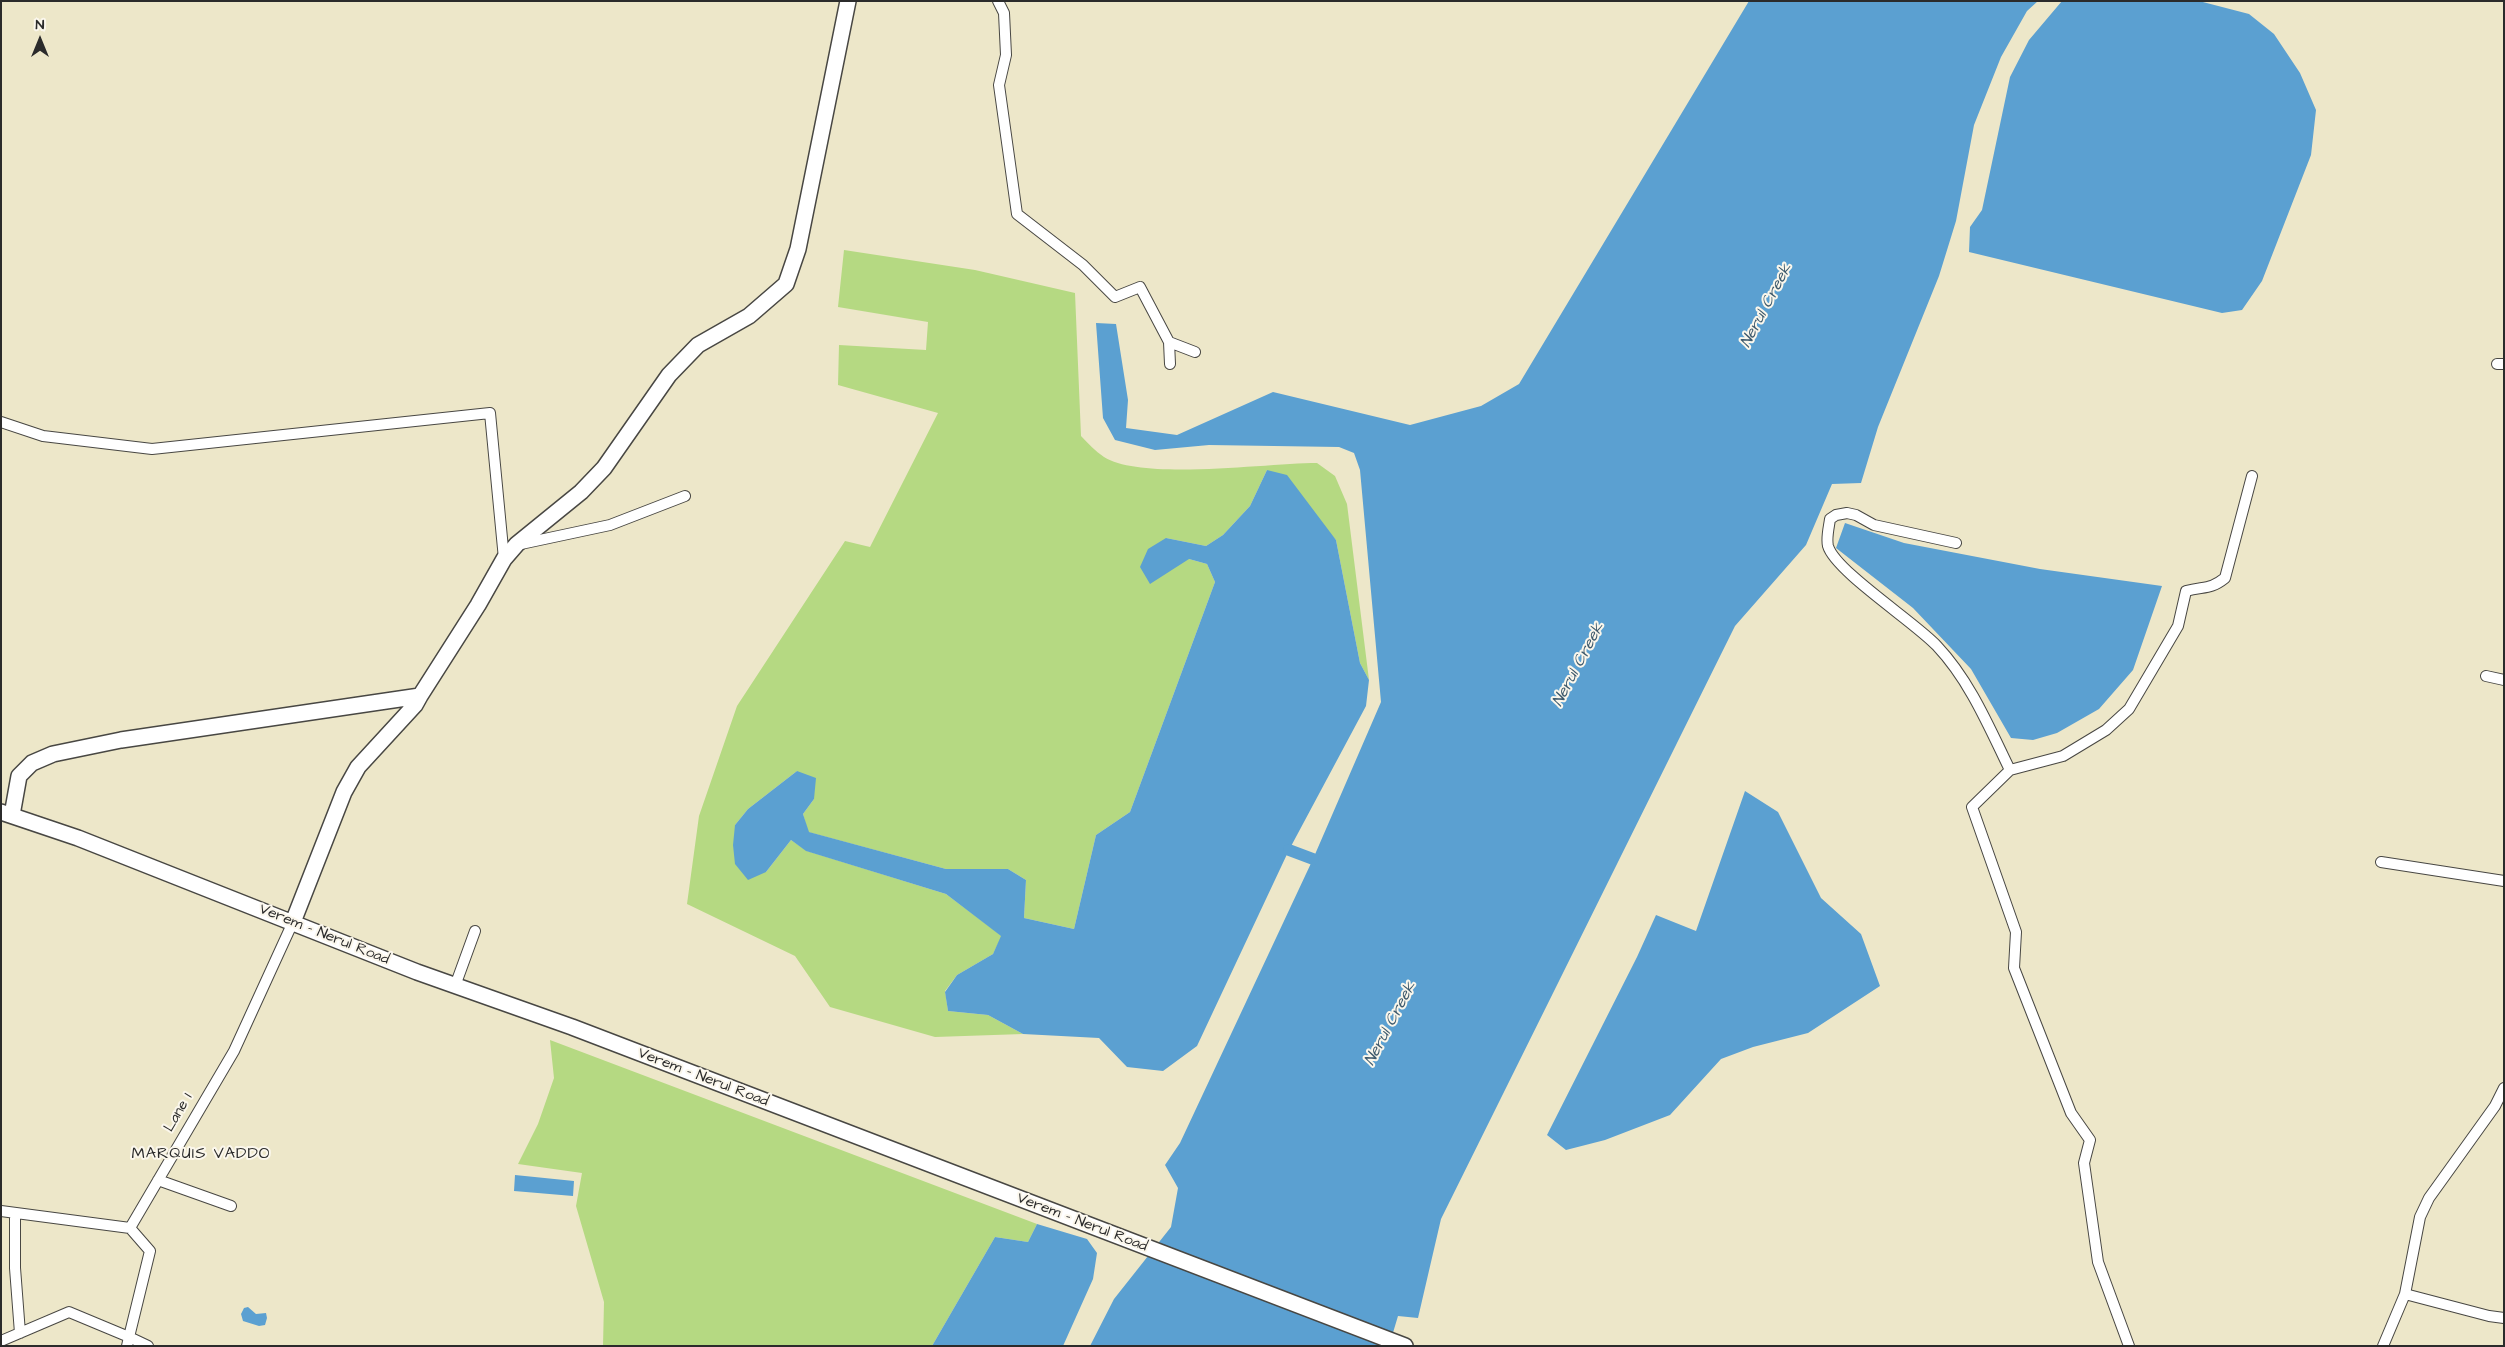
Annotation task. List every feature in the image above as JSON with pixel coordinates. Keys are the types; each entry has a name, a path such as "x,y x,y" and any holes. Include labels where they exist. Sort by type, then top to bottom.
{"street":[{"path":"293,922 344,792 358,767 376,745 415,705 478,605 504,559 517,544 582,492 593,480 669,374 681,361 698,345 749,316 786,284 798,249 848,1"},
{"path":"998,1 1004,13 1006,55 1000,85 1017,214 1083,265 1115,296 1140,287 1169,342 1170,364"},
{"path":"1169,342 1195,352"},
{"path":"1,422 42,436 152,449 490,413 504,559"},
{"path":"2129,1346 2098,1262 2084,1163 2090,1140 2071,1113 2014,968 2016,932 1972,807 2010,770 2064,756 2106,730 2129,709 2178,626 2186,592 2198,588 2213,588 2225,578 2252,476"},
{"path":"517,544 610,525 685,496"},
{"path":"1956,542 1874,525 1856,515 1847,513 1836,515 1830,519 1827,542 1828,547 1836,558 1862,584 1936,646 1978,702 2010,770"},
{"path":"2486,676 2504,680"},
{"path":"6,813 19,776 32,764 53,754 121,740 420,696"},
{"name":"Verem - Nerul Road","path":"6,813 78,838 455,986 572,1027 1405,1346"},
{"path":"2381,862 2504,881"},
{"name":"Lane 1","path":"130,1228 234,1051 293,922"},
{"path":"455,986 475,931"},
{"path":"2384,1346 2405,1294 2420,1217 2428,1198 2495,1106 2504,1088"},
{"path":"158,1180 231,1206"},
{"path":"1,1211 130,1228 150,1252 128,1342"},
{"path":"15,1213 15,1268 20,1333"},
{"path":"2405,1294 2489,1316 2504,1318"},
{"path":"1,1341 69,1312 128,1342 148,1346"}],"green space":[{"path":"844,250 975,270 1075,293 1081,436 1104,457 1122,464 1146,468 1175,469 1317,463 1335,476 1347,504 1369,680 1360,663 1336,540 1267,470 1250,506 1223,535 1206,546 1166,538 1189,559 1207,564 1215,582 1130,812 1096,835 1074,929 1024,918 1026,880 1008,869 946,869 808,832 803,814 814,799 797,771 748,809 735,825 766,872 791,840 807,851 946,894 1002,936 993,954 957,975 945,991 948,1011 988,1015 1023,1034 935,1037 830,1007 795,956 687,904 699,816 737,706 845,541 870,547 938,413 838,385 839,345 926,350 928,322 838,307"},
{"path":"550,1040 1037,1224 1028,1242 995,1237 932,1346 603,1346 604,1302 576,1206 582,1173 518,1164 538,1124 554,1078"}],"water":[{"name":"Nerul Creek","path":"1749,1 2038,1 2027,11 2001,57 1974,125 1956,221 1939,276 1878,427 1861,483 1832,484 1806,545 1735,626 1441,1219 1418,1318 1398,1316 1389,1346 1090,1346 1114,1299 1171,1227 1178,1188 1165,1165 1180,1143 1313,859 1381,702 1360,470 1354,453 1339,447 1209,445 1155,450 1115,440 1103,418 1096,323 1116,324 1128,400 1126,428 1177,435 1273,392 1410,425 1481,406 1519,384"},
{"path":"2062,1 2199,1 2249,14 2274,34 2300,73 2316,110 2311,155 2262,281 2242,310 2222,313 1969,252 1970,227 1982,210 2010,77 2029,40"},
{"path":"1267,470 1287,475 1336,540 1360,663 1369,680 1366,706 1289,850 1197,1046 1163,1071 1127,1067 1099,1038 1023,1034 988,1015 948,1011 945,992 957,975 993,954 1001,936 946,894 806,851 791,840 766,872 748,880 735,864 733,845 735,825 748,809 797,771 816,778 814,799 803,814 809,832 946,869 1008,869 1026,880 1024,918 1074,929 1096,835 1130,812 1215,582 1207,564 1189,559 1150,584 1140,567 1148,549 1166,538 1206,546 1223,535 1250,506"},
{"path":"1845,523 1904,543 2040,569 2162,586 2133,670 2099,709 2057,733 2033,740 2011,738 1971,669 1913,608 1836,548"},
{"path":"1745,791 1778,812 1821,898 1861,934 1880,986 1808,1033 1753,1047 1721,1059 1670,1115 1605,1140 1566,1150 1547,1135 1637,957 1656,915 1696,931"},
{"path":"515,1175 574,1181 573,1196 514,1191"},
{"path":"1037,1224 1087,1239 1097,1253 1093,1279 1063,1346 932,1346 995,1237 1028,1242"},
{"path":"248,1307 256,1314 266,1313 265,1325 259,1326 243,1321 241,1314 244,1308"}],"waterway":[{"path":"1289,850 1313,859"}],"district":[{"name":"MARQUIS VADDO","path":"201,1155"}]}
